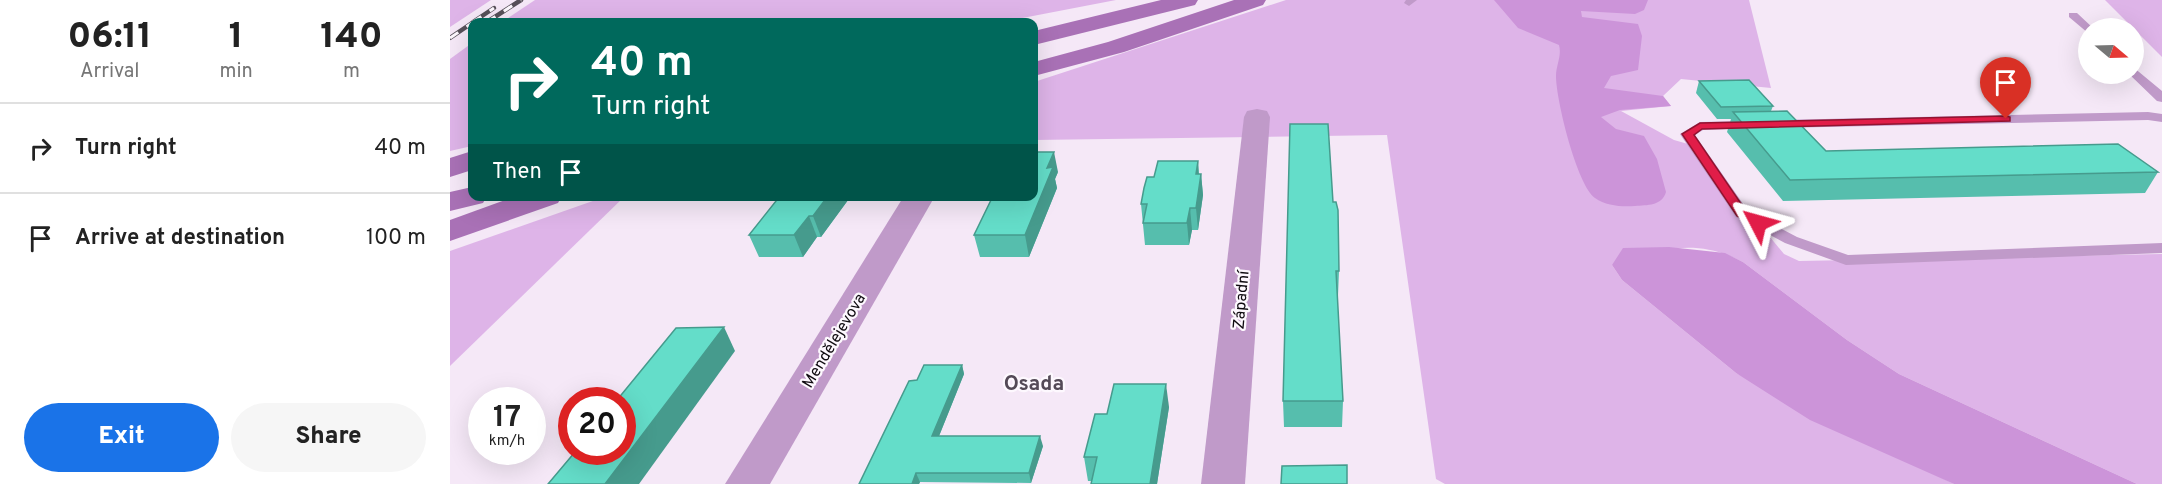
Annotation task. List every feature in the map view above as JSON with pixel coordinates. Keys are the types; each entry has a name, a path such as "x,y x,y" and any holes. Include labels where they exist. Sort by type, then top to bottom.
{"main road":[{"path":"1038,24 1154,0"},
{"path":"1038,37 1187,0"},
{"path":"1038,52 1237,0"},
{"path":"1038,68 1116,47 1255,0"},
{"path":"450,168 468,161"},
{"path":"450,183 468,178"},
{"path":"450,202 468,197"},
{"path":"450,231 533,201"}],"street":[{"name":"Západní","path":"1223,484 1257,117"},
{"name":"Mendělejevova","path":"747,484 917,201"}],"lane":[{"path":"2073,15 2078,20"},
{"path":"2144,81 2162,98"},
{"path":"2162,118 2136,116 1700,126 1688,134 1742,214 1791,240 1846,260 2162,248"}],"shaded area":[{"path":"450,0 491,0 450,27"},
{"path":"535,0 1116,0 1023,18 508,18"},
{"path":"1286,0 1749,0 1771,88 1681,79 1663,96 1671,106 1621,111 1674,140 1695,146 1784,254 1799,261 2162,254 2162,484 2137,484 1899,374 1847,340 1743,262 1726,254 1709,250 1678,248 1646,254 1612,265 1622,280 1736,373 1954,484 1445,484 1436,479 1387,135 1038,140 1038,81"},
{"path":"1494,0 1648,0 1644,10 1635,14 1581,11 1582,17 1638,24 1642,36 1638,70 1611,76 1604,88 1663,96 1671,106 1620,110 1601,117 1616,129 1644,136 1657,159 1666,192 1661,200 1649,205 1614,205 1599,201 1588,190 1581,177 1569,141 1557,88 1559,45 1518,28"},
{"path":"2105,0 2162,0 2162,57 2144,39 2144,18 2123,18"},
{"path":"468,46 468,147 450,151 450,59"},
{"path":"593,201 620,201 450,366 450,251"},
{"path":"1669,247 1725,253 1743,262 1847,340 1899,374 2137,484 1954,484 1810,420 1736,373 1622,280 1612,265 1623,248"}],"building":[{"path":"1749,80 1773,106 1721,107 1699,81"},
{"path":"1787,111 1826,151 2118,144 2158,172 1790,180 1733,112"},
{"path":"1290,124 1328,124 1333,202 1336,202 1338,210 1339,271 1336,271 1343,401 1283,401"},
{"path":"1038,152 1054,152 1047,168 1053,167 1025,235 974,235 991,201 1038,201"},
{"path":"1158,161 1198,161 1196,174 1201,174 1196,208 1190,208 1187,223 1143,223 1147,204 1141,204 1144,188 1147,177 1154,177"},
{"path":"776,201 824,201 794,235 749,235"},
{"path":"724,327 636,443 636,387 628,387 676,328"},
{"path":"924,365 962,365 932,436 1040,436 1029,473 916,473 912,484 859,484 909,381 917,380"},
{"path":"1114,384 1166,384 1150,484 1091,484 1097,457 1084,457 1095,414 1107,414"},
{"path":"564,465 619,465 605,484 548,484"},
{"path":"1347,465 1347,484 1281,484 1282,466"}],"railway":[{"path":"493,18 521,0"},
{"path":"479,18 494,8"},
{"path":"450,38 468,26"}],"district":[{"name":"Osada","path":"1034,383"}],"route":[{"path":"1758,223 1742,214 1688,134 1700,126 2006,119"}]}
